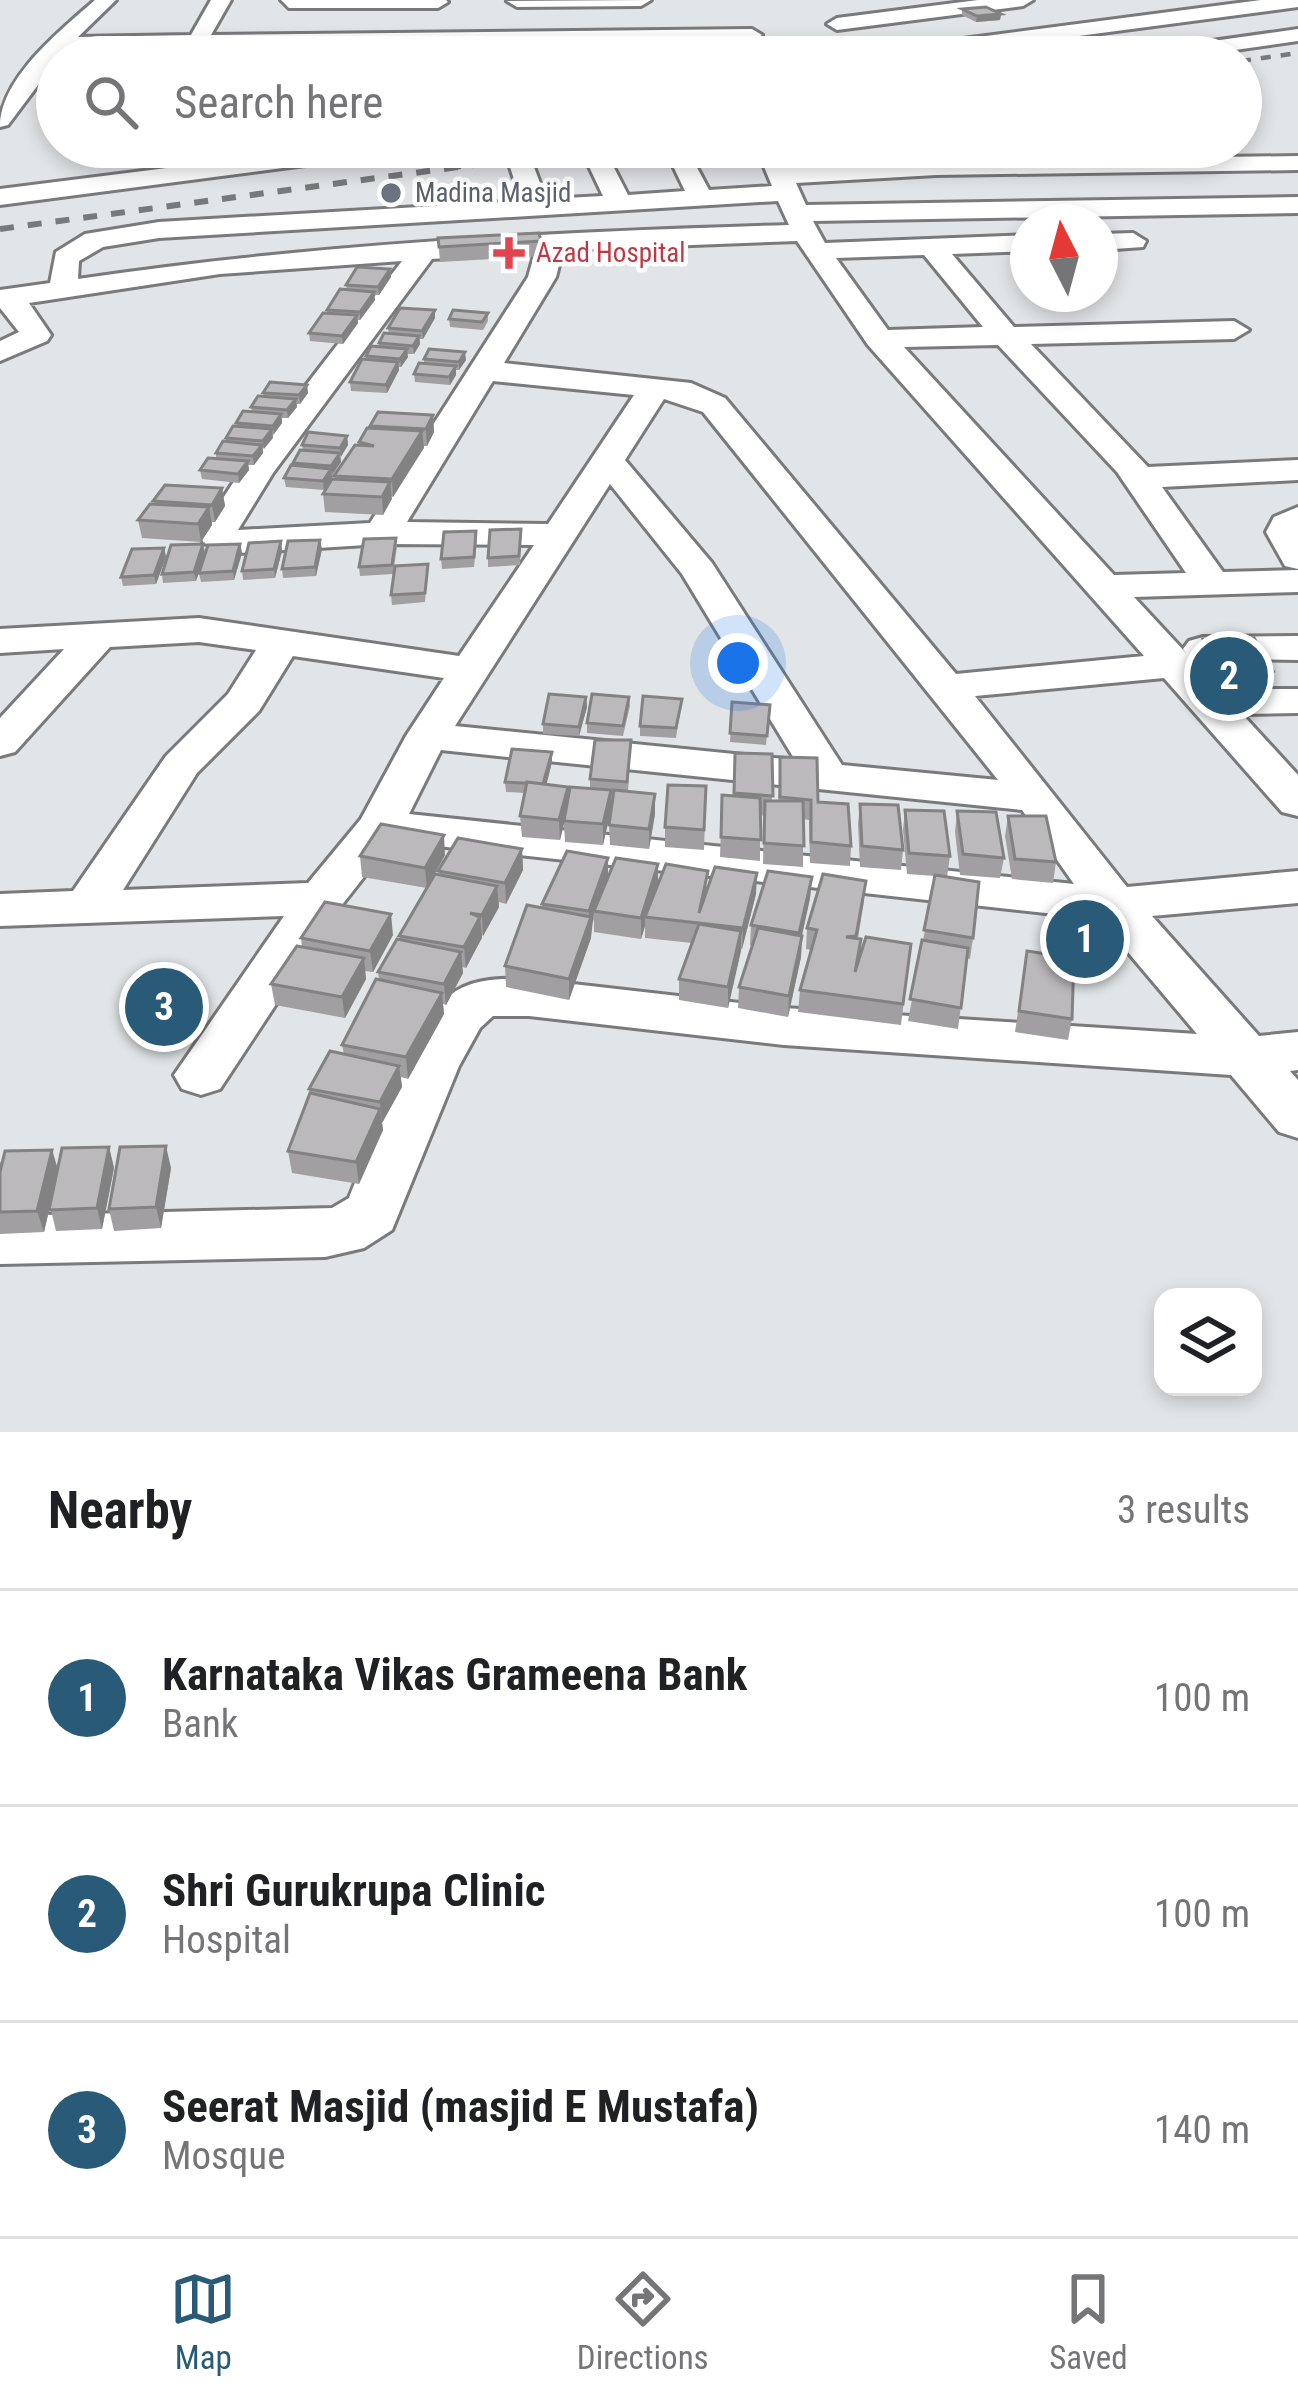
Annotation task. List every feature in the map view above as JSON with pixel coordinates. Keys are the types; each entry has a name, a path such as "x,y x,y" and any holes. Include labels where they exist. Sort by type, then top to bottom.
{"street":[{"path":"67,36 106,0"},
{"path":"203,32 221,0"},
{"path":"477,36 514,26 571,0 633,20 745,36"},
{"path":"826,0 840,32 902,7 1023,0"},
{"path":"1022,36 1244,4 1298,1"},
{"path":"1244,4 1298,24"},
{"path":"902,7 952,36"},
{"path":"203,32 286,8 438,8 553,36"},
{"path":"467,36 514,26 633,20"},
{"path":"155,36 203,32 255,36"},
{"path":"1262,40 1298,35"},
{"path":"4,110 36,72"},
{"path":"30,80 36,80"},
{"path":"1262,164 1298,163"},
{"path":"1265,164 1298,203"},
{"path":"97,185 106,168"},
{"path":"0,197 192,168"},
{"path":"522,168 536,208"},
{"path":"602,168 619,203"},
{"path":"685,168 701,199"},
{"path":"777,168 797,213 879,339 1298,801"},
{"path":"797,213 936,168"},
{"path":"444,177 449,213"},
{"path":"63,290 66,258 95,240 361,207 449,213 701,199 797,213 932,248 1010,244"},
{"path":"6,298 220,266 551,243 797,213 1298,203"},
{"path":"361,207 367,257"},
{"path":"1118,241 1133,241"},
{"path":"382,532 542,277 551,243"},
{"path":"932,248 1005,335 1139,478 1211,583"},
{"path":"422,254 258,470 218,536 238,542 382,532 558,534"},
{"path":"1,351 37,335 6,298"},
{"path":"879,339 1234,330"},
{"path":"481,370 691,393 714,405 1036,798 1114,904 1273,1054 1298,1117"},
{"path":"201,1076 321,899 380,825 427,736 655,388"},
{"path":"607,461 635,488 689,562 827,776"},
{"path":"1139,478 1298,470"},
{"path":"1298,518 1284,532 1298,558"},
{"path":"1101,587 1298,581"},
{"path":"0,641 199,630 470,670"},
{"path":"0,743 98,635"},
{"path":"87,907 181,765 244,702 281,642"},
{"path":"945,687 1165,657 1298,647"},
{"path":"1208,702 1298,701"},
{"path":"427,736 1036,798"},
{"path":"380,825 1114,904 1298,886"},
{"path":"0,910 321,899"},
{"path":"0,1240 325,1233 361,1222 372,1213 430,1071 462,1016 476,1002 507,998 662,1015 1273,1054"}],"building":[{"path":"986,7 1001,14 977,16 962,9"},
{"path":"539,233 541,241 439,247 438,238"},
{"path":"357,267 390,269 378,287 346,285"},
{"path":"340,289 374,292 360,312 327,310"},
{"path":"400,308 435,310 422,331 388,328"},
{"path":"453,310 488,313 482,322 449,319"},
{"path":"323,313 357,315 342,336 309,333"},
{"path":"384,333 419,336 413,346 379,343"},
{"path":"371,346 407,349 400,359 366,356"},
{"path":"429,349 465,352 459,362 424,359"},
{"path":"362,359 398,362 386,385 350,382"},
{"path":"419,363 456,366 449,377 414,374"},
{"path":"270,382 307,385 299,395 263,393"},
{"path":"258,396 296,399 287,410 251,407"},
{"path":"243,411 281,414 273,426 236,423"},
{"path":"378,412 433,415 426,429 370,426"},
{"path":"233,426 272,429 263,441 226,438"},
{"path":"367,428 422,431 392,479 334,476 355,445 374,446 359,442"},
{"path":"308,432 347,436 340,448 302,445"},
{"path":"223,441 262,445 253,456 216,453"},
{"path":"300,450 340,453 331,466 293,463"},
{"path":"208,458 248,461 238,474 200,470"},
{"path":"291,465 331,469 323,481 284,478"},
{"path":"332,479 390,482 382,497 323,494"},
{"path":"165,485 222,488 212,505 153,501"},
{"path":"150,504 209,507 198,524 138,520"},
{"path":"521,529 519,556 488,558 490,530"},
{"path":"476,531 474,557 441,559 444,532"},
{"path":"396,538 392,565 359,567 364,539"},
{"path":"320,540 315,567 282,569 288,541"},
{"path":"281,541 274,569 242,571 249,543"},
{"path":"203,544 194,572 162,574 171,545"},
{"path":"240,544 233,571 199,573 208,545"},
{"path":"164,548 154,575 121,577 132,549"},
{"path":"428,564 425,593 391,595 395,566"},
{"path":"1254,638 1273,671 1221,672 1203,639"},
{"path":"549,694 586,697 579,727 543,724"},
{"path":"592,694 629,697 623,726 587,723"},
{"path":"643,696 682,699 676,728 640,726"},
{"path":"732,702 770,705 767,736 730,733"},
{"path":"595,740 631,740 627,782 590,779"},
{"path":"512,749 552,752 543,784 505,782"},
{"path":"735,753 772,754 773,796 734,793"},
{"path":"780,757 817,758 818,802 848,804 851,846 811,842 811,800 780,797"},
{"path":"527,782 568,787 559,820 520,816"},
{"path":"668,785 706,786 704,830 665,827"},
{"path":"570,787 611,790 603,824 564,821"},
{"path":"614,790 655,794 649,829 609,825"},
{"path":"722,795 760,798 761,840 721,837"},
{"path":"765,801 803,801 804,846 764,843"},
{"path":"860,804 898,805 903,850 862,846"},
{"path":"905,810 944,811 950,856 909,853"},
{"path":"957,811 996,812 1004,858 963,854"},
{"path":"1008,816 1046,816 1056,862 1015,859"},
{"path":"381,824 444,835 425,868 360,856"},
{"path":"458,838 522,849 505,883 438,871"},
{"path":"567,851 608,858 589,911 542,904"},
{"path":"616,858 658,864 641,918 594,911"},
{"path":"666,864 708,871 699,913 715,867 757,873 743,928 645,917"},
{"path":"768,871 812,877 799,933 751,925"},
{"path":"435,874 497,886 482,915 470,913 480,917 464,947 399,936"},
{"path":"823,874 866,881 856,936 846,937 861,939 855,972 866,937 911,944 903,1004 800,990 817,930 807,928"},
{"path":"935,875 979,882 973,938 924,930"},
{"path":"325,902 391,914 370,951 301,938"},
{"path":"527,905 591,917 569,979 505,966"},
{"path":"699,924 741,931 728,987 679,979"},
{"path":"758,928 802,936 789,996 739,987"},
{"path":"397,939 461,952 444,984 378,972"},
{"path":"922,940 968,948 961,1008 910,999"},
{"path":"297,946 364,958 342,997 271,984"},
{"path":"1027,951 1074,958 1072,1019 1019,1011"},
{"path":"376,979 442,993 406,1057 342,1045"},
{"path":"330,1051 399,1066 380,1102 309,1089"},
{"path":"310,1093 380,1109 356,1162 288,1151"},
{"path":"166,1146 156,1207 109,1209 120,1147"},
{"path":"109,1147 97,1208 49,1210 62,1148"},
{"path":"52,1150 37,1211 0,1212 5,1151"}],"railway":[{"path":"1262,58 1298,53"},
{"path":"0,229 451,168"}],"place":[{"name":"Madina Masjid","path":"391,193"},
{"name":"Azad Hospital","path":"509,253"},
{"name":"Shri Gurukrupa Clinic","path":"1229,676"},
{"name":"Karnataka Vikas Grameena Bank","path":"1085,939"},
{"name":"Seerat Masjid (masjid E Mustafa)","path":"164,1007"}]}
